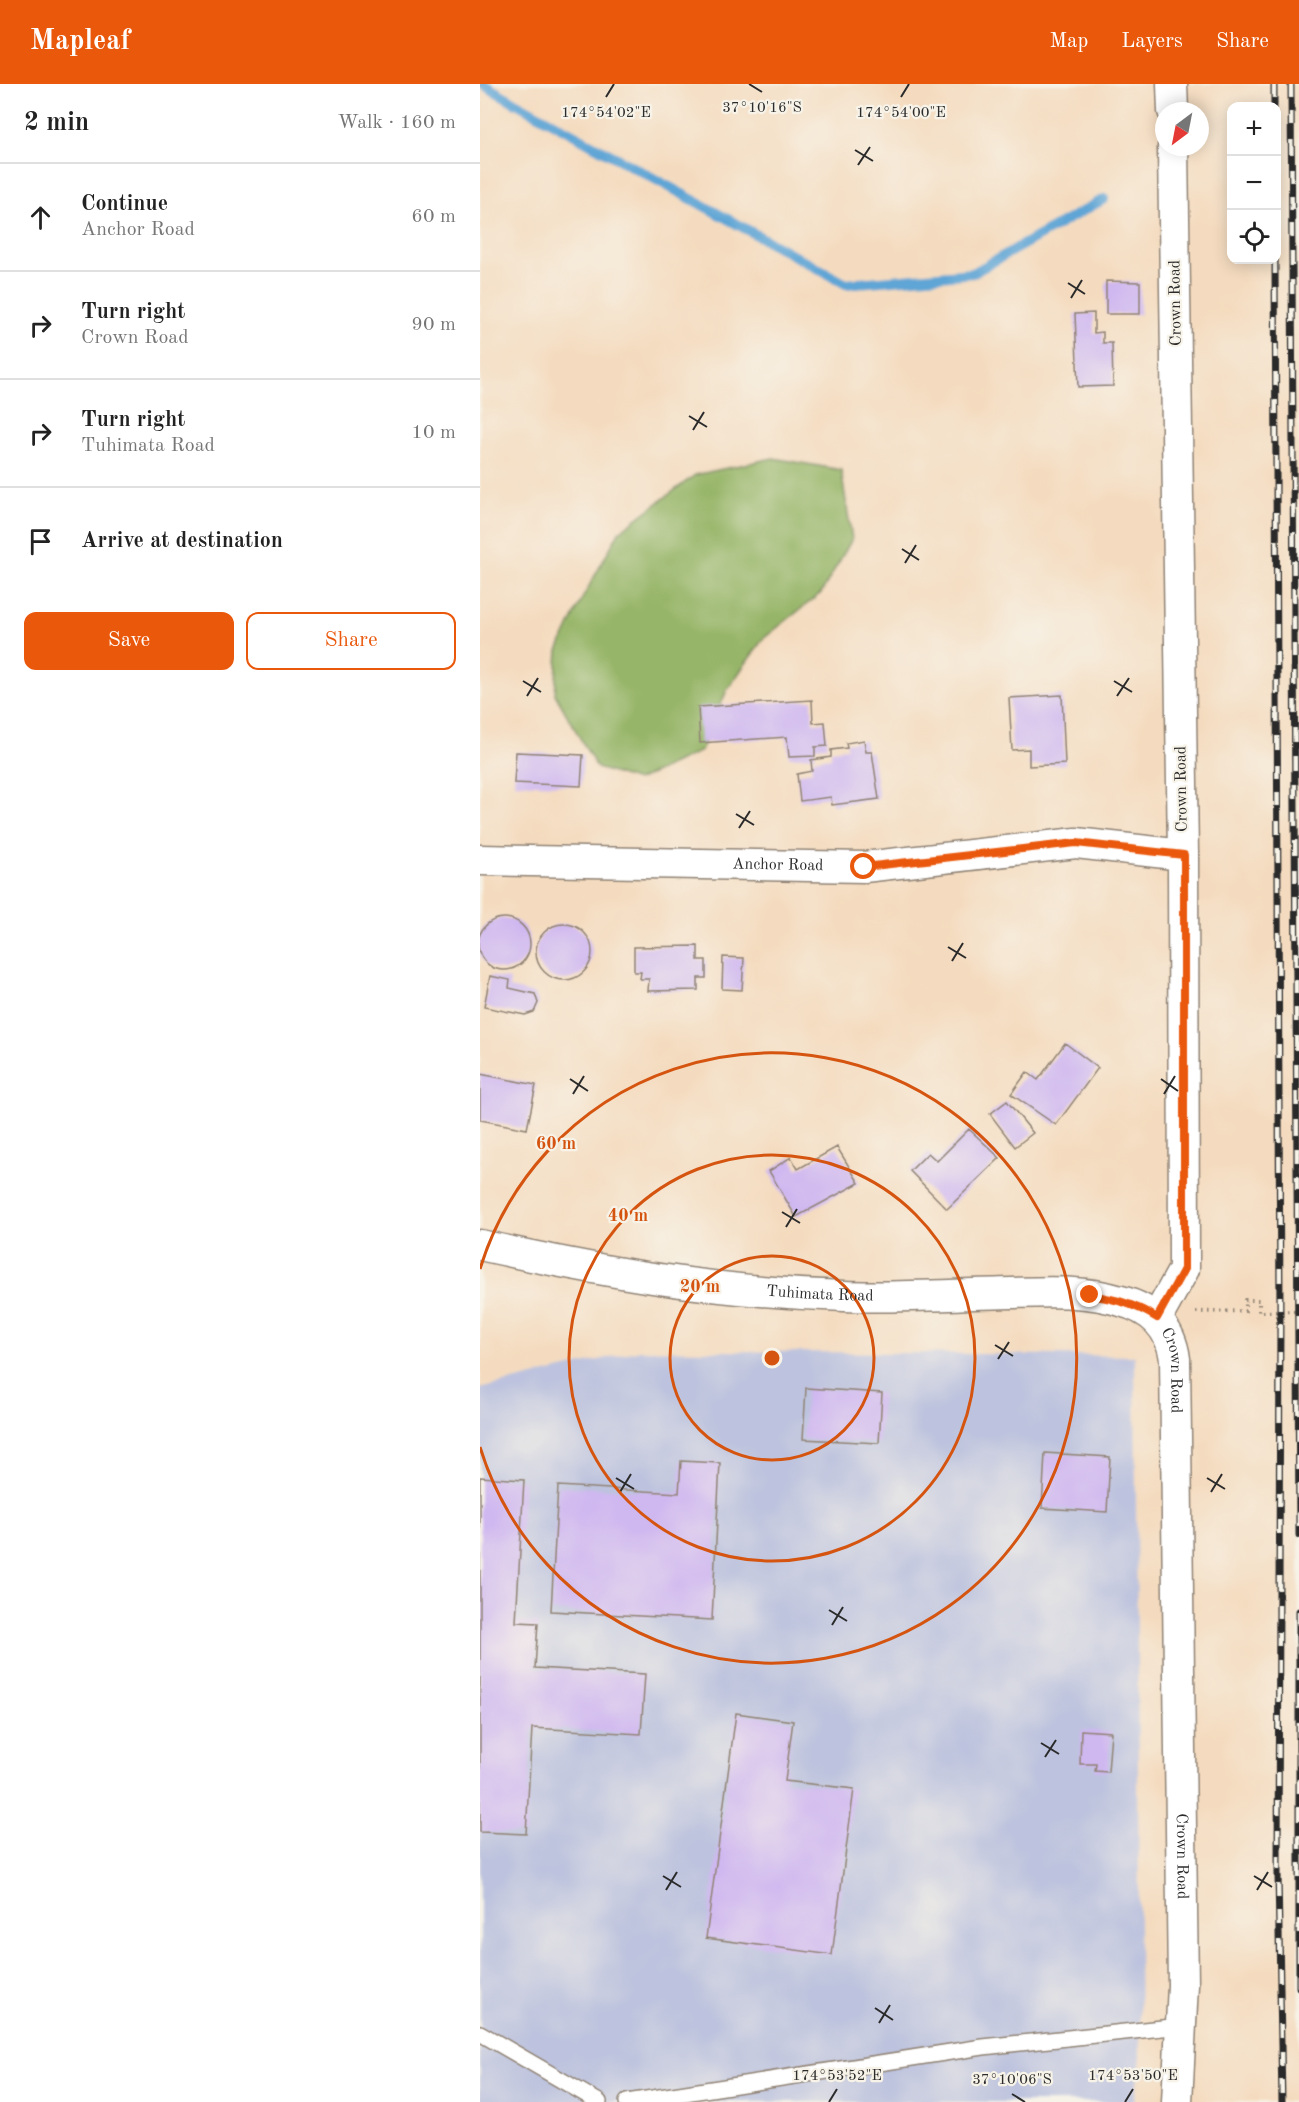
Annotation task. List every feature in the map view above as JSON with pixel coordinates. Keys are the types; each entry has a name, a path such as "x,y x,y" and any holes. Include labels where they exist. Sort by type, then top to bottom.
{"street":[{"path":"1172,84 1173,102"},
{"name":"Crown Road","path":"1173,156 1184,855 1184,1269 1157,1318 1173,1345 1175,1359 1181,2026 1177,2102"},
{"name":"Anchor Road","path":"480,860 864,867 1076,843 1184,855"},
{"name":"Tuhimata Road","path":"480,1245 597,1271 745,1292 847,1296 1051,1292 1119,1300 1141,1308 1157,1318"}],"lane":[{"path":"627,2102 983,2047 1181,2026"},
{"path":"481,2036 599,2102"}],"path":[{"path":"1157,1318 1206,1311 1245,1311 1245,1300 1259,1300 1259,1312 1299,1311"}],"shaded area":[{"path":"640,1350 1135,1356 1140,2065 1134,2102 480,2102 480,1389"}],"green space":[{"path":"773,458 841,470 852,539 821,593 763,639 727,690 701,751 637,781 597,768 555,694 558,651 582,599 619,532 695,475"}],"building":[{"path":"1106,281 1140,282 1140,314 1106,314"},
{"path":"1094,313 1094,333 1103,332 1103,343 1112,343 1113,386 1078,387 1075,314"},
{"path":"1062,695 1065,764 1029,766 1029,749 1012,750 1009,698"},
{"path":"812,700 813,723 825,722 827,746 815,747 815,756 789,757 787,737 700,743 698,707"},
{"path":"864,740 866,752 872,752 879,799 832,805 831,797 800,801 797,774 812,771 811,760 831,757 831,750 847,748 846,743"},
{"path":"516,752 583,755 581,786 514,783"},
{"path":"504,918 514,920 522,926 528,934 530,944 528,954 522,962 514,968 504,970 494,968 486,962 480,954 478,944 480,934 486,926 494,920"},
{"path":"558,924 570,924 580,928 588,936 592,952 588,968 580,976 570,980 558,980 548,976 540,968 536,958 536,946 540,936 548,928"},
{"path":"698,946 698,960 706,960 706,978 698,978 698,990 648,991 649,979 640,979 641,972 634,972 634,947"},
{"path":"723,957 744,958 742,990 722,989"},
{"path":"490,976 510,980 509,988 535,994 538,1003 534,1012 525,1015 484,1007"},
{"path":"1065,1043 1098,1068 1056,1125 1011,1094 1027,1072 1038,1080"},
{"path":"480,1074 536,1085 527,1129 480,1120"},
{"path":"1007,1101 1033,1133 1015,1147 990,1114"},
{"path":"969,1129 1000,1158 947,1209 910,1171 928,1153 937,1161"},
{"path":"837,1147 859,1183 796,1217 769,1171 791,1157 798,1169"},
{"path":"806,1388 882,1393 879,1443 803,1439"},
{"path":"1045,1453 1110,1457 1107,1512 1042,1508"},
{"path":"681,1461 720,1463 712,1620 551,1611 558,1486 679,1493"},
{"path":"480,1477 524,1480 516,1622 538,1623 535,1668 645,1674 641,1734 532,1728 526,1834 480,1832"},
{"path":"736,1713 793,1721 785,1781 854,1789 832,1955 706,1938"},
{"path":"1081,1730 1111,1732 1108,1772 1095,1771 1096,1764 1080,1764"}],"waterway":[{"path":"482,84 846,284 973,273 1104,199"}],"railway":[{"path":"1274,84 1274,102"},
{"path":"1291,84 1299,1535"},
{"path":"1275,264 1280,1311 1278,1874 1282,2102"},
{"path":"1299,1611 1299,1987"}],"route":[{"path":"864,867 1076,843 1184,855 1184,1269 1157,1318 1141,1308 1119,1300 1090,1295"}]}
